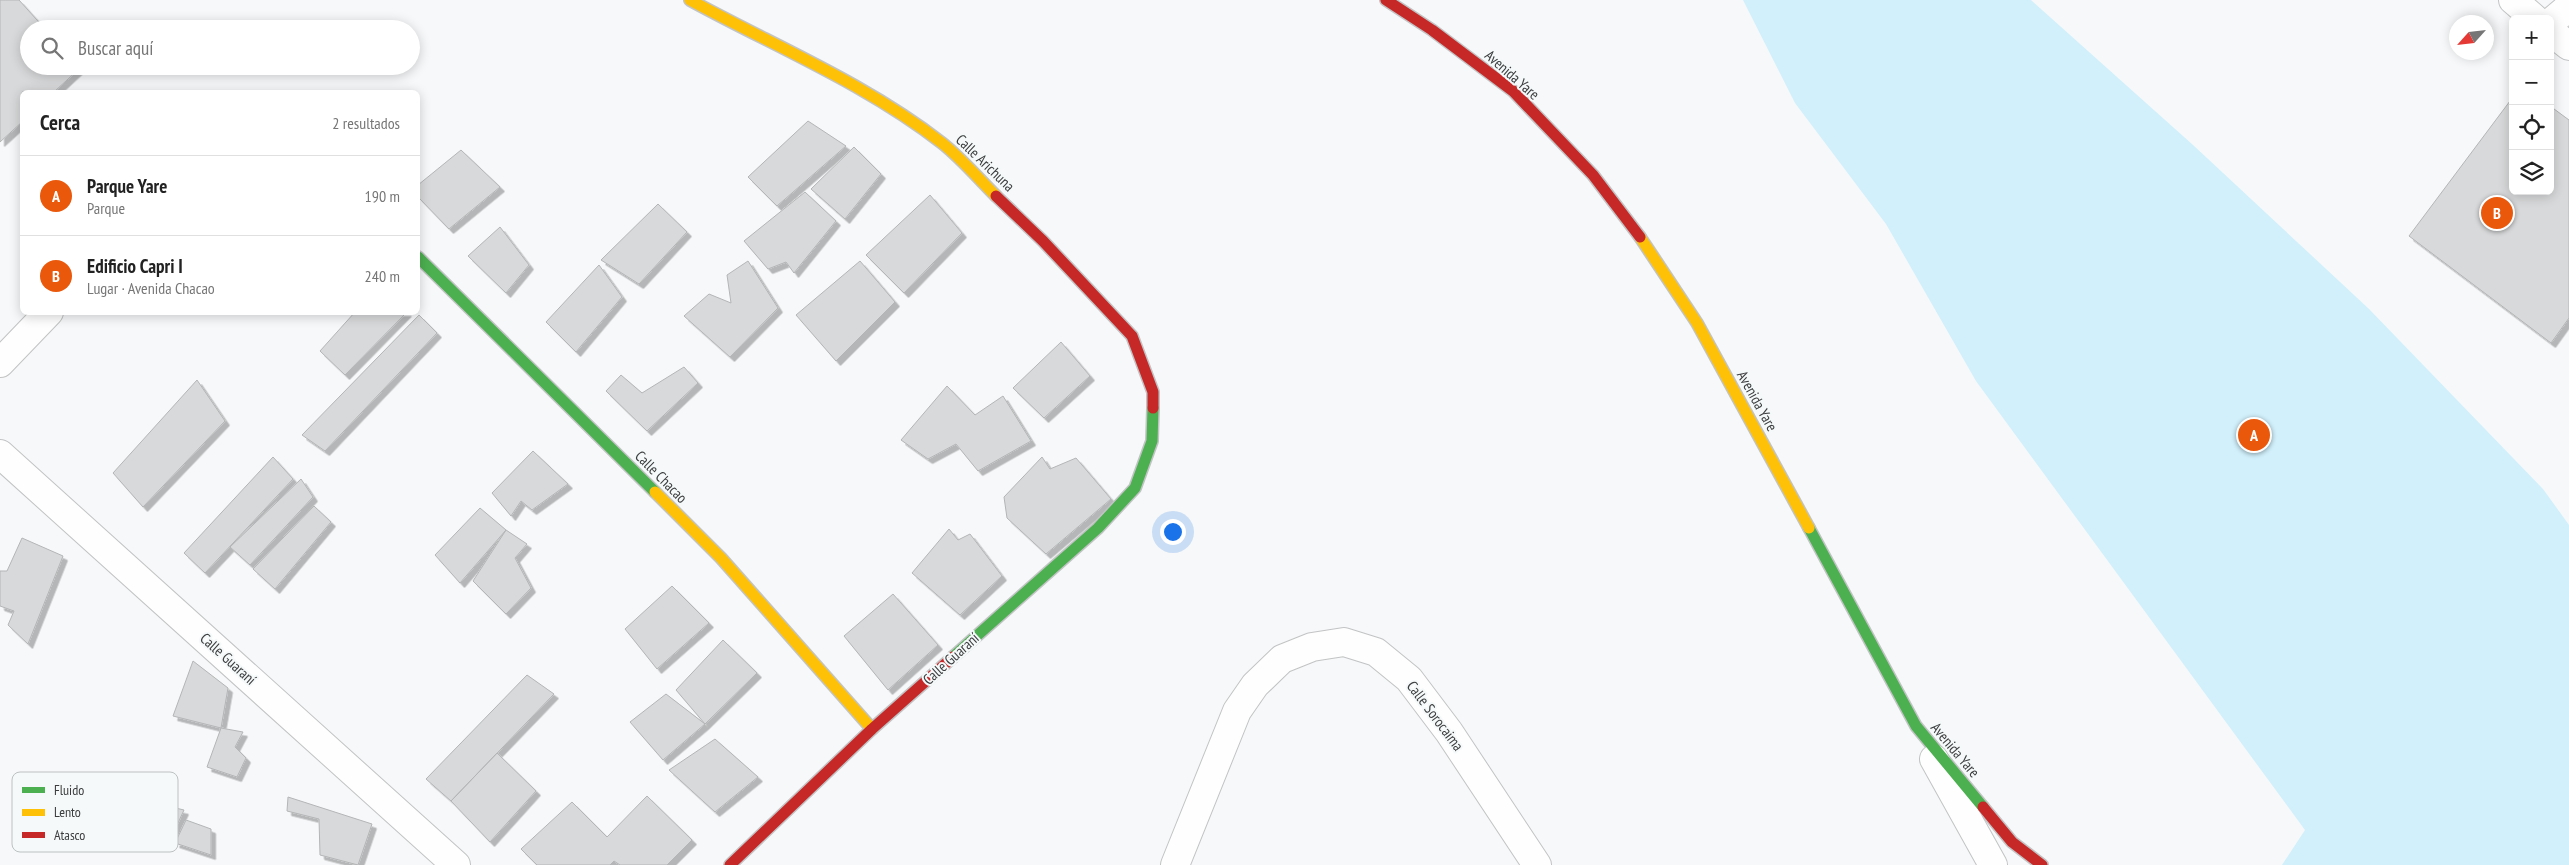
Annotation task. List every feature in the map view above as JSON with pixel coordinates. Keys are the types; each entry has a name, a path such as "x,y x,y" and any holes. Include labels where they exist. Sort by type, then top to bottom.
{"street":[{"name":"Calle Arichuna","path":"690,0 756,36 849,80 942,142 1043,241 1132,336 1154,392 1152,441"},
{"name":"Avenida Yare","path":"1386,0 1432,30 1513,91 1593,175 1649,249 1697,323 1916,726 2012,842 2042,865"},
{"path":"2513,0 2530,15"},
{"path":"2554,20 2569,7"},
{"path":"2554,34 2569,46"},
{"name":"Calle Chacao","path":"420,260 721,558 872,729"},
{"path":"0,363 46,315"},
{"name":"Calle Guaraní","path":"730,865 872,729 1098,528 1135,488 1152,441"},
{"name":"Calle Guaraní","path":"0,454 456,865"},
{"name":"Calle Sorocaima","path":"1175,865 1237,711 1255,685 1282,659 1312,648 1344,642 1376,652 1409,680 1449,732 1537,865"},
{"path":"1916,726 1993,865"}],"shaded area":[{"path":"1743,0 2031,0 2193,145 2369,309 2543,489 2569,525 2569,865 2282,865 2305,830 1976,381 1886,224 1795,103"}],"building":[{"path":"0,0 19,0 37,20 20,20 20,75 72,75 56,90 20,90 20,124 0,142"},
{"path":"2509,102 2509,195 2554,195 2554,109 2569,120 2569,318 2551,343 2409,236"},
{"path":"808,121 846,146 777,206 748,177"},
{"path":"854,147 881,174 845,219 811,189"},
{"path":"461,150 500,187 449,229 420,199 420,183"},
{"path":"805,192 836,221 794,273 786,262 768,269 744,241"},
{"path":"930,195 962,233 904,293 866,255"},
{"path":"658,204 687,232 639,284 601,260"},
{"path":"500,227 529,265 506,293 468,256"},
{"path":"748,261 778,308 730,357 684,316 709,294 731,303 727,275"},
{"path":"860,261 895,302 836,361 796,315"},
{"path":"599,265 622,297 576,352 546,322"},
{"path":"352,315 404,315 345,375 320,351"},
{"path":"419,315 437,333 325,451 302,435"},
{"path":"1061,342 1090,376 1044,418 1013,388"},
{"path":"684,367 698,383 647,431 606,391 621,375 642,393"},
{"path":"197,380 225,421 143,507 113,473"},
{"path":"947,386 975,415 1003,396 1031,441 978,471 956,444 928,459 901,440"},
{"path":"533,451 568,484 532,510 521,501 511,516 492,493"},
{"path":"273,457 293,479 205,573 184,553"},
{"path":"1042,457 1050,469 1076,458 1111,499 1046,554 1007,518 1004,497"},
{"path":"301,479 313,497 250,565 230,547"},
{"path":"314,506 331,522 275,589 253,569"},
{"path":"480,508 506,530 460,583 435,555"},
{"path":"949,529 958,540 970,534 1002,576 960,615 912,573"},
{"path":"506,530 527,544 515,558 531,588 506,614 473,581"},
{"path":"22,538 63,556 28,644 8,625 14,611 0,606 0,571 7,571"},
{"path":"672,586 709,623 657,669 625,629"},
{"path":"893,594 938,645 888,690 844,636"},
{"path":"723,640 757,673 705,724 676,690"},
{"path":"193,661 228,688 221,728 173,716"},
{"path":"527,675 554,694 451,801 426,779"},
{"path":"666,694 705,724 663,760 630,722"},
{"path":"221,728 243,732 235,747 246,758 237,777 207,767"},
{"path":"715,739 758,777 715,812 669,770"},
{"path":"497,753 536,791 490,842 451,801"},
{"path":"647,796 692,840 667,865 620,865 614,861 610,865 537,865 521,849 572,802 607,837"},
{"path":"288,797 372,824 358,865 320,855 319,819 287,811"},
{"path":"178,809 184,810 178,823"},
{"path":"186,820 211,829 211,855 178,844 178,837"}],"traffic: fast":[{"path":"420,259 655,492"},
{"path":"953,657 1098,528 1135,488 1152,441 1153,408"},
{"path":"1809,528 1916,726 1983,807"}],"traffic: slow":[{"path":"690,0 819,66 882,102 942,143 996,196"},
{"path":"1640,237 1697,323 1809,528"},
{"path":"655,492 721,558 872,729"}],"traffic: jam":[{"path":"1386,0 1432,30 1513,91 1593,175 1640,237"},
{"path":"996,196 1043,241 1132,336 1153,392 1153,408"},
{"path":"730,865 872,729 953,657"},
{"path":"1983,807 2012,842 2042,865"}],"place":[{"name":"Edificio Capri I","path":"2497,213"},
{"name":"Parque Yare","path":"2254,435"}]}
